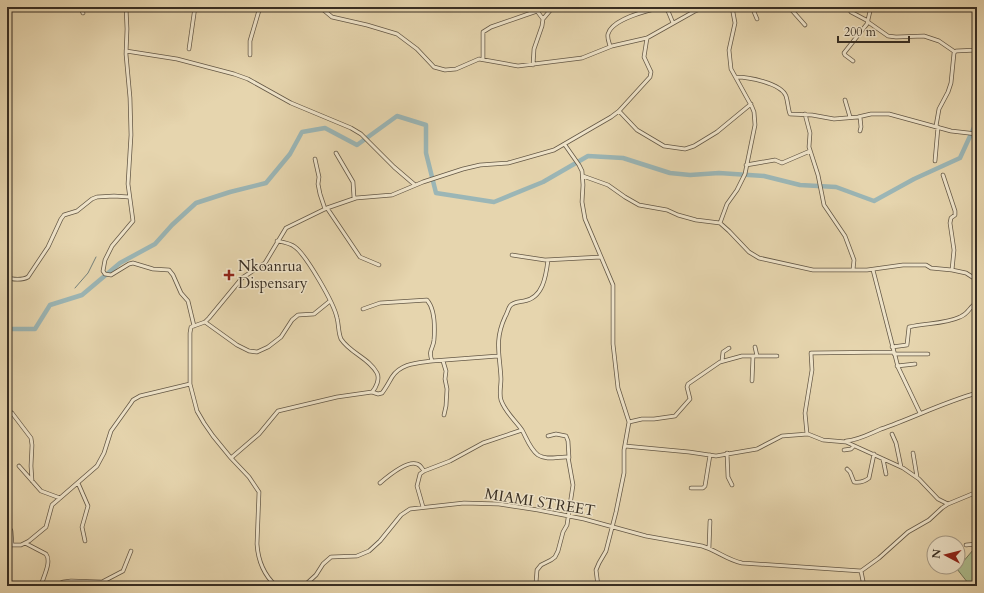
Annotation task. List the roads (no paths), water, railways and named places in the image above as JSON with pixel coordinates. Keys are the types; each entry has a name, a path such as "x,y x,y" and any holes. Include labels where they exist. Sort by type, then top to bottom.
{"street":[{"path":"80,7 83,13"},
{"path":"126,7 126,51 132,135 127,176 133,221 112,246 104,262 103,272 107,275 111,275 133,263 153,269 169,270 181,293 188,301 194,326"},
{"path":"188,49 196,7"},
{"path":"250,55 250,41 260,7"},
{"path":"320,7 332,16 397,34 417,49 434,67 445,70 456,69 474,61 483,59 515,66 582,58 610,46 647,38 695,11 706,7"},
{"path":"526,7 537,12 543,19"},
{"path":"533,65 536,44 543,19 553,7"},
{"path":"610,46 608,36 610,30 617,23 626,18 663,7 668,11 673,23"},
{"path":"720,223 727,204 744,177 755,125 754,112 751,104 731,69 729,54 735,23 732,7"},
{"path":"752,7 756,19"},
{"path":"790,7 804,25"},
{"path":"848,7 851,12 868,21 888,36 924,36 939,41 954,52 977,50"},
{"path":"853,61 846,55 845,52 868,21 871,7"},
{"path":"483,59 483,32 491,27 537,12"},
{"path":"276,586 266,575 258,553 259,492 249,476 231,458 213,436 200,417 194,402 190,384 191,328 205,322 242,278 265,263 286,228 326,209 354,198 392,195 415,185 463,169 480,165 508,163 554,150 598,126 619,111 650,77 651,72 644,57 647,38"},
{"path":"126,51 177,59 248,79 291,104 345,125 361,134 394,167 415,185"},
{"path":"935,161 939,109 951,83 954,52"},
{"path":"736,77 749,78 776,87 785,94 790,114 805,114 834,119 860,117 876,113 892,114 951,131 977,134"},
{"path":"845,100 850,117"},
{"path":"619,111 637,130 664,146 685,149 694,146 717,132 751,104"},
{"path":"805,114 810,134 810,151 818,175 824,205 845,236 853,258 853,270"},
{"path":"865,116 871,116"},
{"path":"860,117 860,130"},
{"path":"565,145 579,165 583,176 582,202 585,219 614,287 613,344 618,388 629,422 625,446 624,473 612,527 606,551 596,570 598,586"},
{"path":"746,165 775,160 782,163 810,151"},
{"path":"336,153 353,182 354,198"},
{"path":"315,159 319,177 319,190 326,209 360,257 380,265"},
{"path":"943,175 955,211 955,215 951,218 950,222 954,250 952,270"},
{"path":"583,176 608,185 639,205 667,210 696,220 720,223 749,252 759,258 813,270 873,270 907,264 926,265 931,268 966,273 977,280"},
{"path":"7,277 11,280 24,279 28,277 48,247 64,215 77,211 97,197 129,197"},
{"path":"277,241 293,246 297,249 316,276 337,317 339,333 342,340 368,363 377,374 378,381 372,392"},
{"path":"512,255 548,260 601,257"},
{"path":"548,260 545,277 535,297 529,300 515,302 510,306 500,327 498,356 501,400 509,414 522,430 528,443 540,456 568,458"},
{"path":"873,270 897,366 920,413"},
{"path":"363,309 380,303 428,300 434,318 434,341 430,351 432,361"},
{"path":"205,322 237,345 249,351 257,352 268,347 281,337 292,320 298,315 314,314 330,301"},
{"path":"892,347 908,344 909,326 958,318 967,313 972,305 977,303"},
{"path":"752,381 752,366 755,356 755,347"},
{"path":"722,361 723,352 729,348"},
{"path":"807,434 805,413 812,370 811,353 928,354"},
{"path":"231,458 259,434 278,411 337,397 372,392 378,394 382,393 395,373 402,367 411,364 498,356"},
{"path":"629,422 642,419 676,416 690,399 687,387 688,384 722,361 742,356 777,356"},
{"path":"442,361 446,371 445,379 447,389 444,415"},
{"path":"897,366 915,364"},
{"path":"7,523 11,531 12,545 14,546 25,543 33,538 46,527 51,507 97,466 104,453 111,431 133,400 140,396 190,384"},
{"path":"625,446 719,456 727,453 757,449 782,436 807,434 823,440 844,441 858,439 956,399 977,393"},
{"path":"12,413 31,438 32,481"},
{"path":"423,507 419,496 417,482 420,474 450,461 476,446 522,430"},
{"path":"536,583 536,573 540,566 551,560 558,551 563,532 567,525 573,485 568,458 568,441 566,436 556,434 548,436"},
{"path":"892,434 896,443 901,467"},
{"path":"844,441 901,467 917,477 938,499 948,504"},
{"path":"844,450 854,446"},
{"path":"727,453 727,474 732,485"},
{"path":"913,453 917,477"},
{"path":"847,469 850,472 854,482 860,483 866,480 868,478 874,454"},
{"path":"691,488 703,488 705,486 710,455"},
{"path":"883,459 886,474"},
{"path":"380,483 402,467 413,463 419,465 424,471"},
{"path":"19,466 44,493 60,498"},
{"path":"78,483 88,506 82,527 85,542"},
{"path":"864,586 861,571 879,558 908,532 929,520 948,504 977,492"},
{"name":"MIAMI STREET","path":"304,586 333,556 357,556 367,552 380,541 400,515 410,509 453,504 483,503 538,510 569,516 646,536 694,544 709,548 727,559 742,563 861,571"},
{"path":"709,548 710,521"},
{"path":"25,543 46,554 48,557 48,563 41,586"},
{"path":"966,545 977,544"},
{"path":"54,586 63,582 71,581 102,582 123,571 131,551"},
{"path":"7,584 18,586"}],"waterway":[{"path":"7,329 35,329 50,305 82,295 120,263 155,244 172,225 196,203 230,192 266,183 290,154 302,132 325,128 357,145 397,116 426,125 426,153 436,193 494,202 543,182 588,156 623,158 670,173 690,175 719,173 764,176 800,185 836,187 874,201 914,179 960,158 977,121"},
{"path":"75,288 88,273 96,257"}],"place":[{"name":"Nkoanrua Dispensary","path":"229,275"}]}
